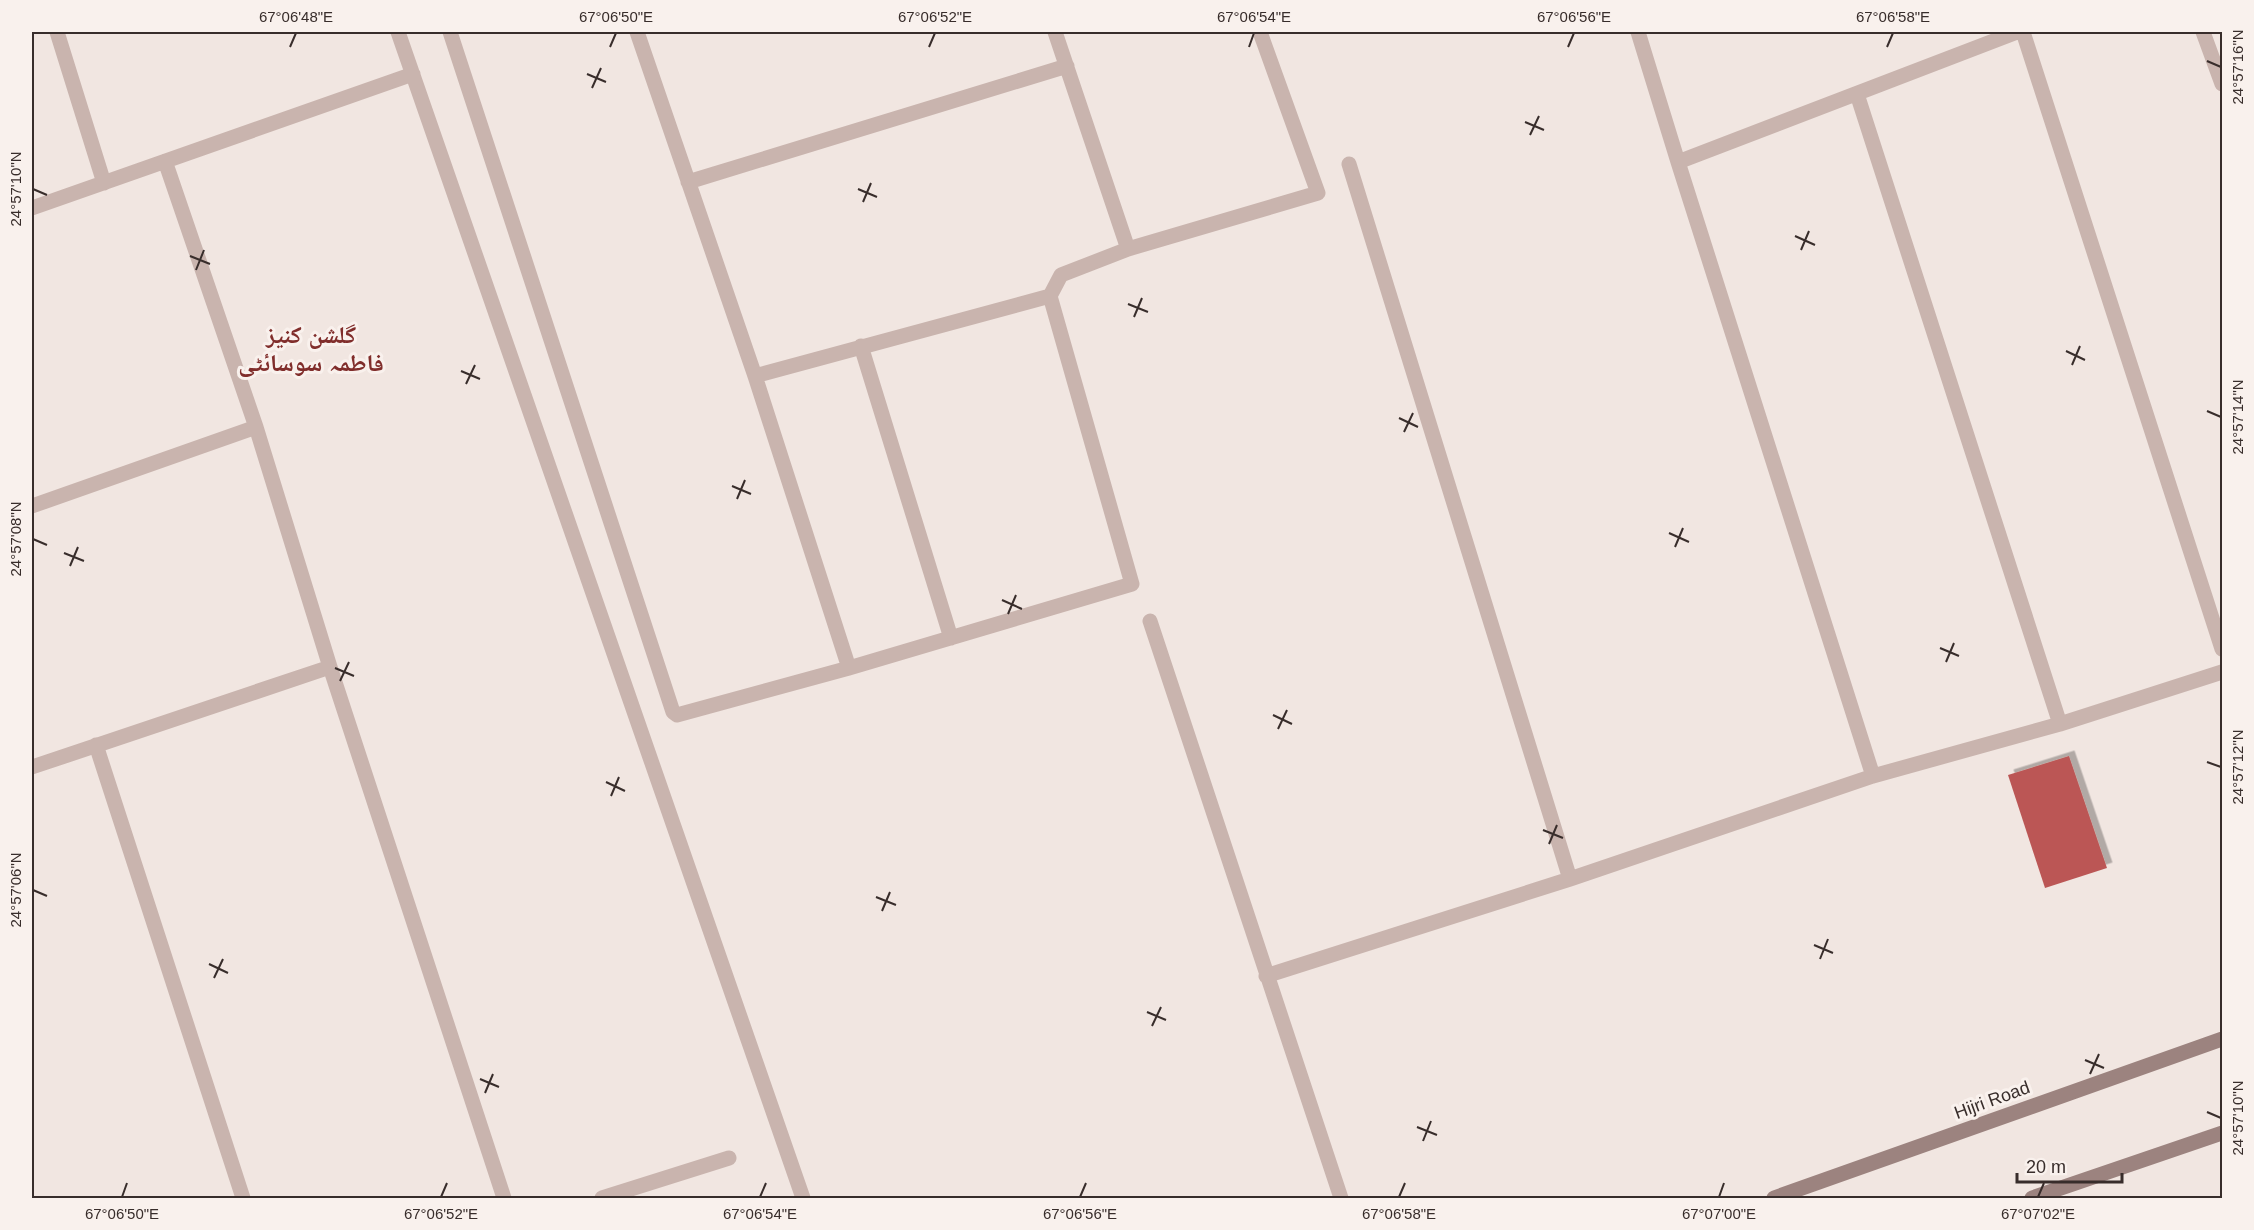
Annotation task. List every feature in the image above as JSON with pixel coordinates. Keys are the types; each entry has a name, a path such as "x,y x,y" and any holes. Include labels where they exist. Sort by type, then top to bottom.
{"main road":[{"name":"Hijri Road","path":"1774,1198 2223,1039"},
{"path":"2032,1198 2223,1133"}],"street":[{"path":"57,32 104,183"},
{"path":"398,32 803,1198"},
{"path":"450,32 673,712 677,715 849,668 1132,584 1050,296 1061,275 1128,249 1318,193 1260,32"},
{"path":"637,32 755,375 849,668"},
{"path":"1055,32 1128,249"},
{"path":"1638,32 1873,776"},
{"path":"1678,162 2017,32"},
{"path":"2023,32 2223,649"},
{"path":"2203,32 2223,84"},
{"path":"688,182 1067,66"},
{"path":"32,208 413,74"},
{"path":"1857,94 2060,724"},
{"path":"165,161 256,427 330,667 504,1198"},
{"path":"1349,164 1570,879"},
{"path":"755,375 1050,296"},
{"path":"861,346 951,638"},
{"path":"32,506 256,427"},
{"path":"1150,621 1341,1198"},
{"path":"32,767 330,667"},
{"path":"1266,976 1570,879 1873,776 2060,724 2223,672"},
{"path":"96,745 243,1198"},
{"path":"602,1198 729,1158"}],"building":[{"path":"2069,756 2107,868 2045,888 2008,775"}],"district":[{"name":"گلشن کنیز فاطمہ سوسائٹی","path":"311,349"}]}
